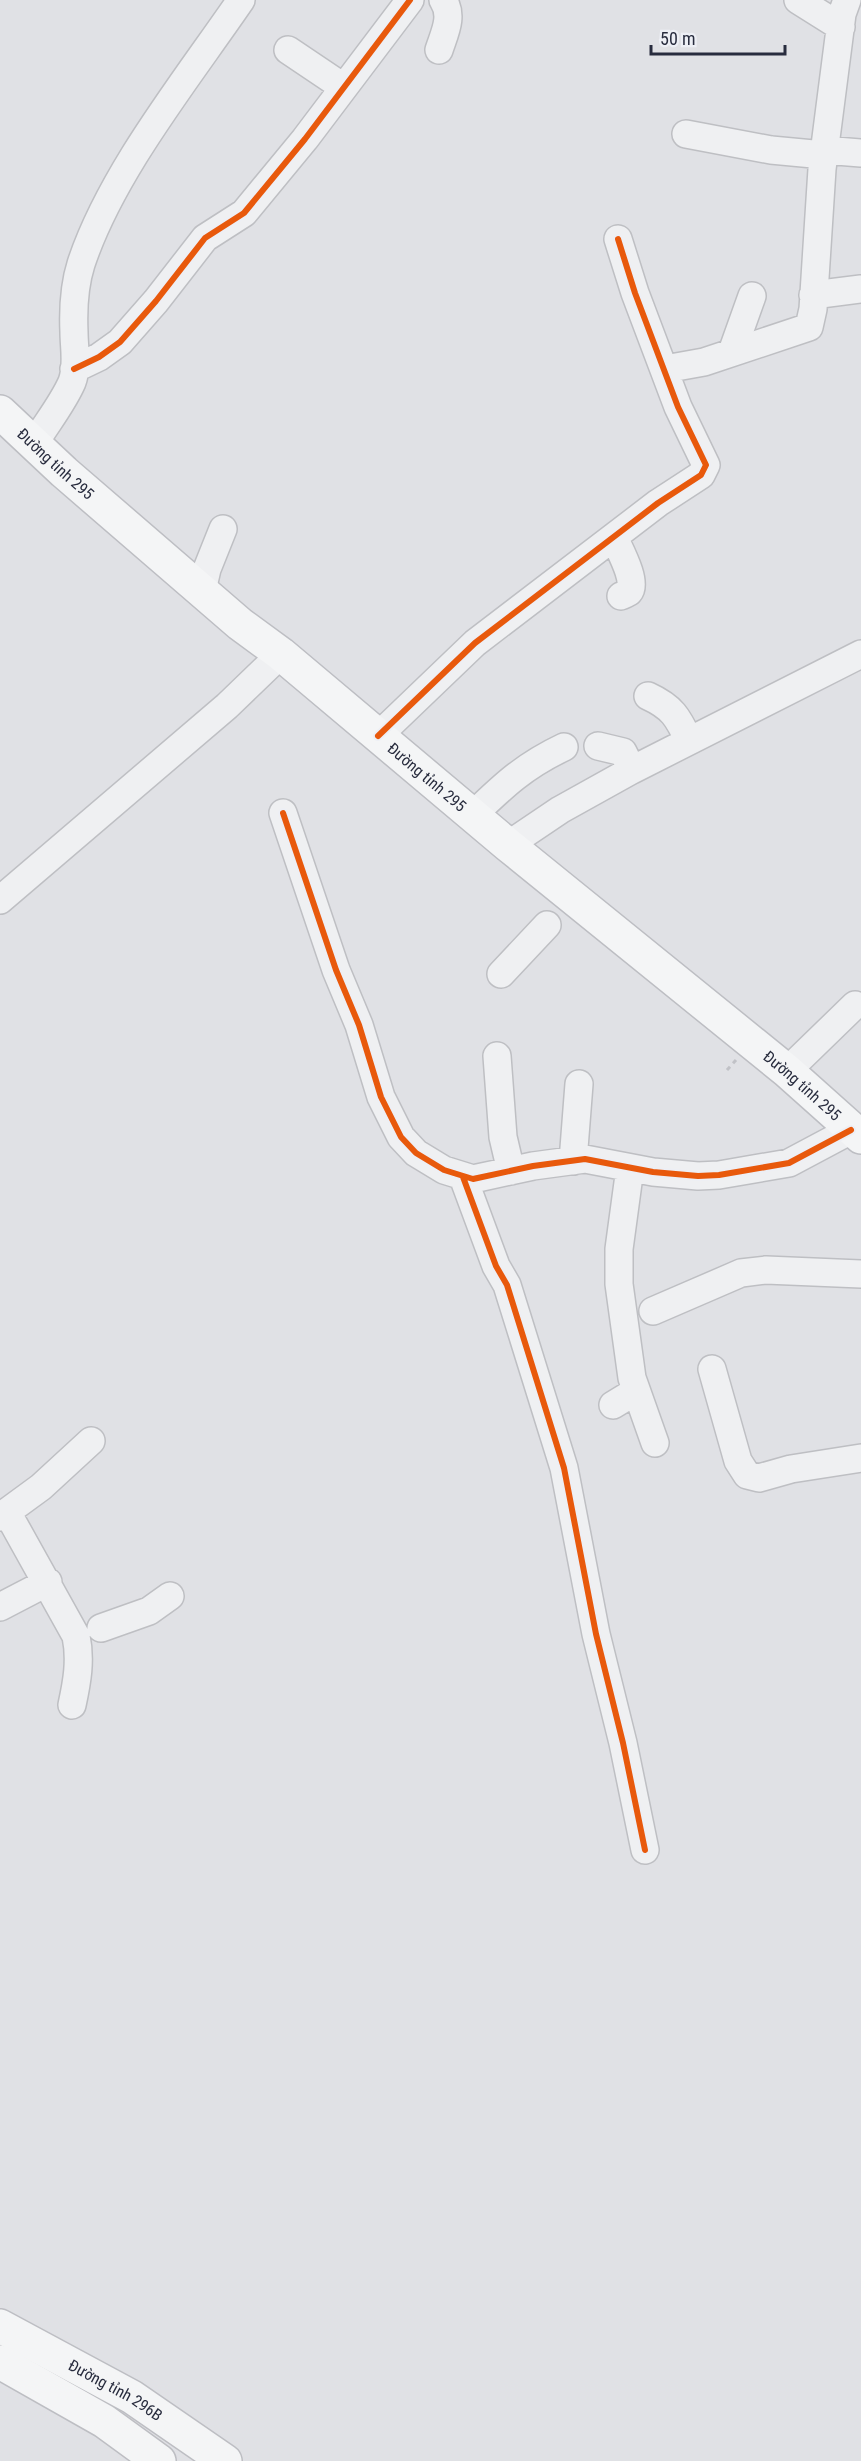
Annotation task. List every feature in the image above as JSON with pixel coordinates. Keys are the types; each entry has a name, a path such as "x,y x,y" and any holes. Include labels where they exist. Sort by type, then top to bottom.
{"main road":[{"name":"Đường tỉnh 295","path":"0,412 240,624 281,654 508,845 560,912 787,1071 856,1133"},
{"name":"Đường tỉnh 296B","path":"0,2326 132,2397 225,2461"},
{"name":"Đường tỉnh 296B","path":"0,2362 104,2421 159,2461"}],"street":[{"path":"34,444 72,381 74,301 81,266 94,229 122,178 165,109 241,0"},
{"path":"74,369 99,357 120,342 156,302 205,238 244,213 284,165 410,0"},
{"path":"439,50 448,21 447,7 443,0"},
{"path":"798,0 841,27"},
{"path":"665,369 704,362 809,327 824,153 841,27 847,0"},
{"path":"288,50 343,87"},
{"path":"686,134 771,150 861,153"},
{"path":"378,735 475,643 658,503 701,475 706,465 678,406 635,293 618,239"},
{"path":"813,295 861,289"},
{"path":"732,352 752,296"},
{"path":"202,591 207,569 223,529"},
{"path":"614,537 632,586 629,592 621,596"},
{"path":"0,900 227,706 281,654"},
{"path":"508,845 560,810 632,770 861,654"},
{"path":"648,696 662,702 677,716 689,741"},
{"path":"598,746 623,752 632,770"},
{"path":"473,815 511,778 536,760 564,747"},
{"path":"283,813 336,970 359,1025 381,1097 401,1137 416,1153 444,1170 473,1179 585,1159 630,1168 698,1176 719,1175 789,1163 856,1133"},
{"path":"501,974 560,912"},
{"path":"787,1071 855,1005"},
{"path":"497,1056 503,1137 511,1171"},
{"path":"573,1161 579,1083"},
{"path":"630,1168 619,1249 619,1284 624,1329 636,1391 655,1443"},
{"path":"463,1177 496,1266 507,1285 564,1468 596,1634 623,1743 645,1850"},
{"path":"653,1311 741,1273 766,1270 861,1274"},
{"path":"712,1369 728,1418 738,1461 747,1475 759,1478 791,1469 861,1458"},
{"path":"613,1406 636,1391"},
{"path":"89,1632 48,1582 4,1515 41,1487 91,1441"},
{"path":"0,1607 48,1582"},
{"path":"72,1705 78,1676 79,1650 89,1632 149,1611 170,1596"}],"cycle path":[{"path":"74,369 99,357 120,342 156,301 205,238 244,213 305,139 410,0"},
{"path":"378,736 475,643 658,503 701,475 706,465 678,407 635,293 618,239"},
{"path":"283,813 336,970 359,1025 381,1097 401,1137 416,1153 444,1170 473,1179 533,1166 585,1159 653,1172 698,1176 719,1175 789,1163 851,1130"},
{"path":"463,1177 496,1266 507,1285 564,1468 596,1634 623,1743 645,1850"}]}
